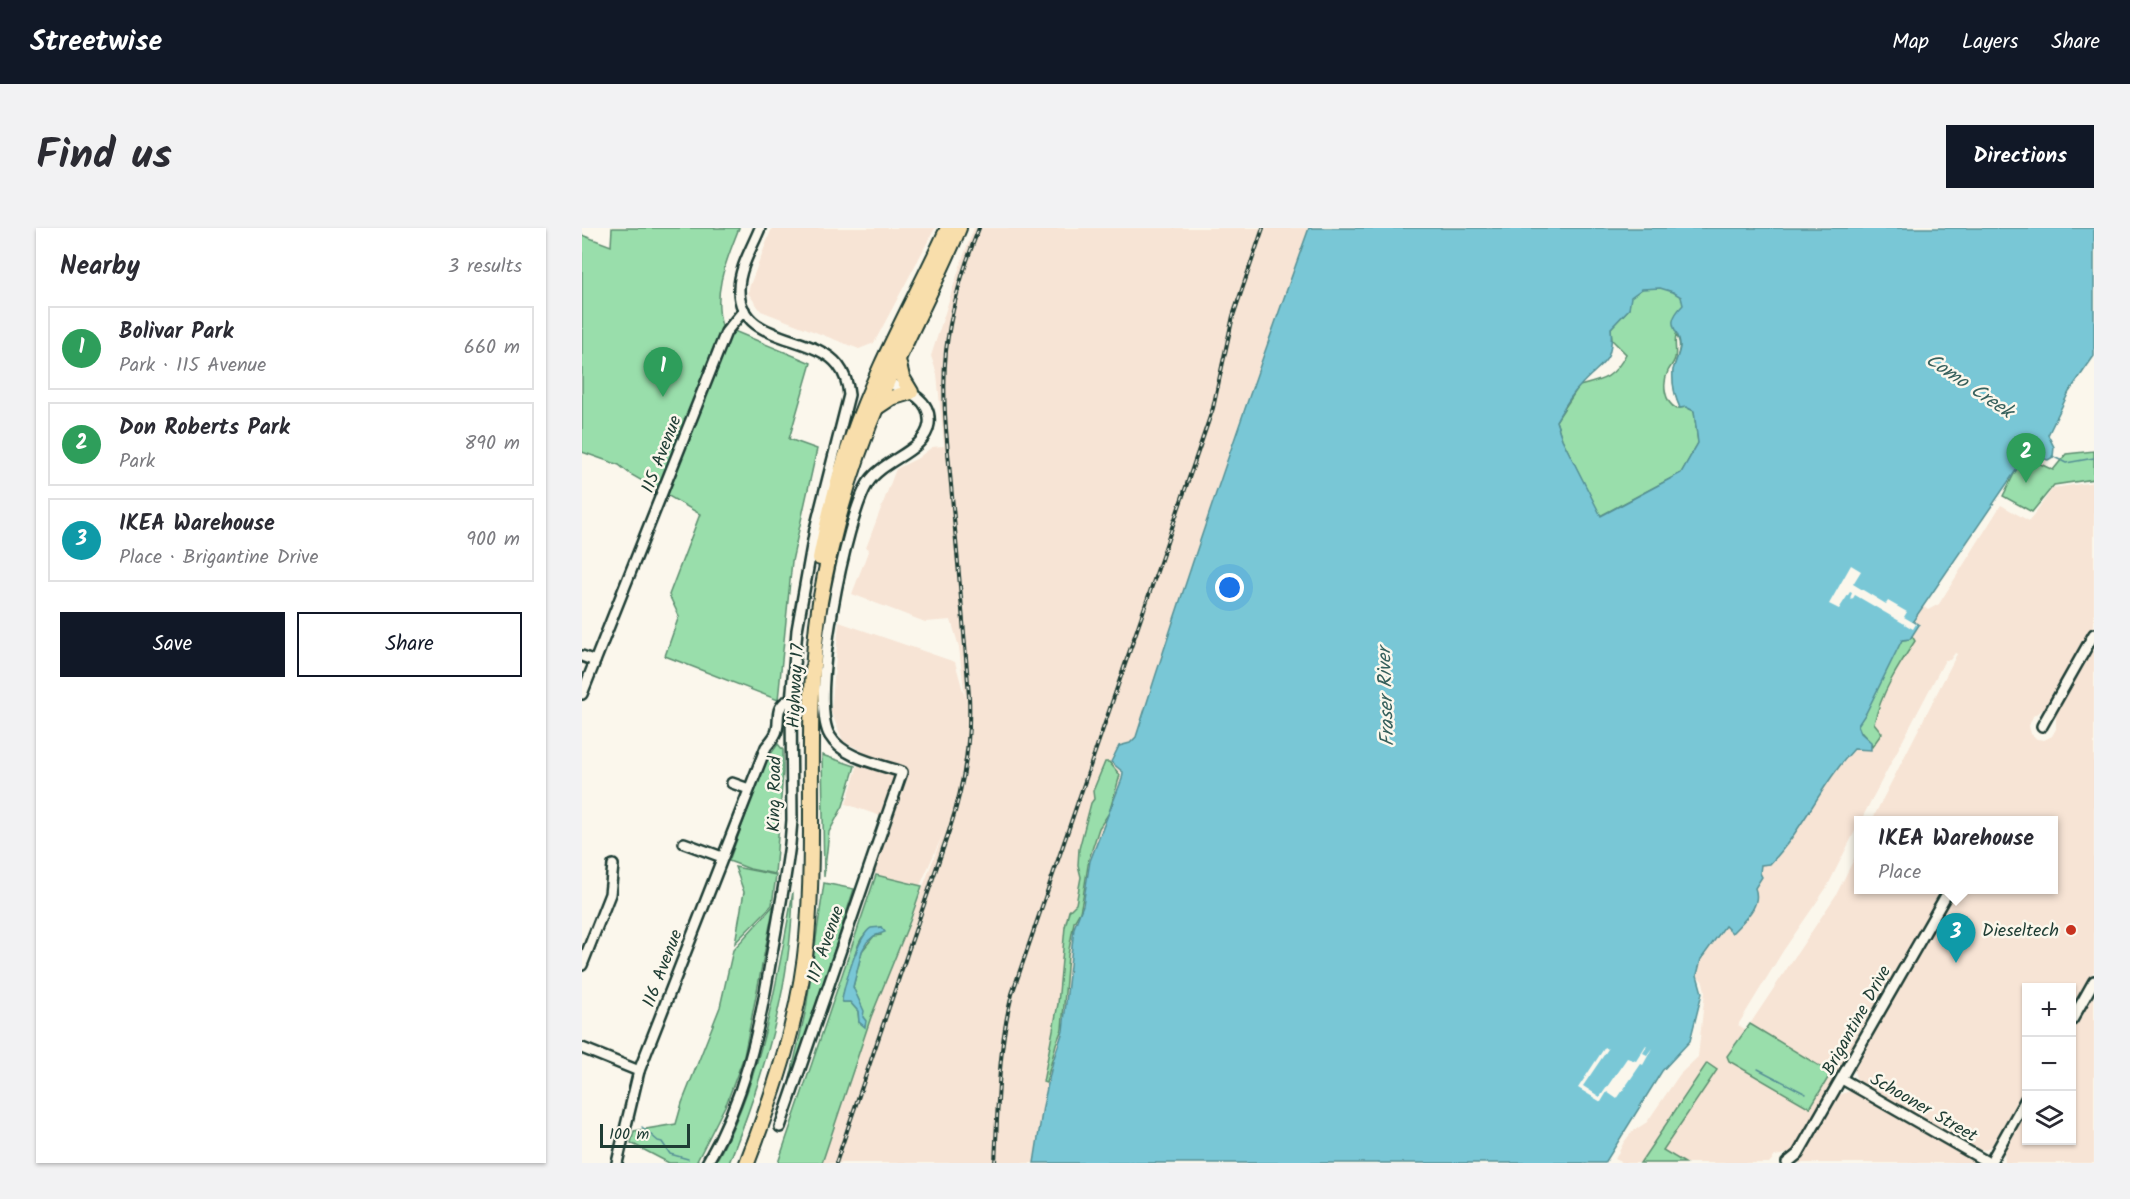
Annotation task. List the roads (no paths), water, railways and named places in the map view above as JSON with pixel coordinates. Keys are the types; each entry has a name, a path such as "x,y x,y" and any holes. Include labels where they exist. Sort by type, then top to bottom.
{"highway":[{"name":"Highway 17","path":"737,1163 777,1052 794,974 799,935 804,846 802,739 804,668 815,585 852,436 882,380 948,228"},
{"name":"Highway 17","path":"747,1163 772,1098 785,1055 802,976 807,939 812,846 811,702 819,611 828,562 843,504 876,408 882,380 898,360 959,228"},
{"path":"876,408 891,399 911,392 902,377 898,360"}],"street":[{"path":"744,310 740,301 741,276 760,228"},
{"name":"King Road","path":"706,1163 718,1144 742,1086 755,1046 763,1005 790,844 792,820 791,702 795,641 815,529 847,406 848,383 837,363 828,356 765,330 752,322 744,310"},
{"name":"115 Avenue","path":"582,694 726,332 744,310"},
{"path":"882,380 911,392"},
{"name":"117 Avenue","path":"780,1127 902,772 852,754 837,746 824,723 826,651 831,615 843,560 862,494 869,481 880,469 923,438 928,425 927,409 920,398 911,392"},
{"path":"2042,726 2094,634"},
{"path":"582,656 595,661"},
{"name":"116 Avenue","path":"617,1163 639,1071 766,747 778,728 777,715 780,707 785,702 791,702"},
{"path":"732,783 749,789"},
{"path":"684,843 723,857"},
{"path":"582,965 610,894 613,865"},
{"name":"Brigantine Drive","path":"1787,1163 1798,1154 1947,894"},
{"path":"2076,1013 2094,981"},
{"path":"582,1047 639,1071"},
{"name":"Schooner Street","path":"1842,1079 1989,1163"},
{"path":"1989,1163 2022,1106"}],"water":[{"name":"Fraser River","path":"1309,228 2094,228 2094,356 2069,392 2048,435 2054,447 2053,457 2048,460 2029,455 2021,463 1913,621 1919,625 1910,639 1902,640 1858,725 1861,733 1871,742 1871,750 1854,749 1832,777 1782,851 1770,864 1761,865 1762,877 1755,888 1756,901 1751,912 1732,933 1725,926 1701,959 1697,975 1702,993 1690,1041 1662,1071 1605,1163 1034,1163 1043,1106 1053,1061 1063,1031 1074,928 1083,905 1090,861 1122,779 1123,772 1111,762 1119,746 1130,743 1136,737 1198,545","holes":["1660,288 1681,297 1683,305 1677,312 1673,323 1680,341 1679,353 1673,370 1674,389 1680,408 1686,407 1694,411 1698,443 1681,473 1601,516 1562,439 1556,421 1573,394 1605,362 1610,349 1611,328 1629,309 1631,297 1642,289"]},
{"path":"881,927 885,932 874,936 862,951 853,987 864,1011 865,1027 859,1022 858,1011 850,1002 842,1000 857,950 866,932 871,928"}],"waterway":[{"name":"Como Creek","path":"2052,456 2066,463 2094,458"},
{"path":"1758,1069 1806,1094"},
{"path":"642,1127 662,1142 670,1154 688,1159"}],"railway":[{"path":"836,1163 949,831 959,798 965,764 969,731 969,696 944,387 946,351 954,304 979,228"},
{"path":"995,1163 1001,1057 1012,994 1213,408 1233,316 1263,228"}],"place":[{"name":"Bolivar Park","path":"663,397"},
{"name":"Don Roberts Park","path":"2026,483"},
{"name":"Dieseltech","path":"2071,930"},
{"name":"IKEA Warehouse","path":"1956,963"}]}
